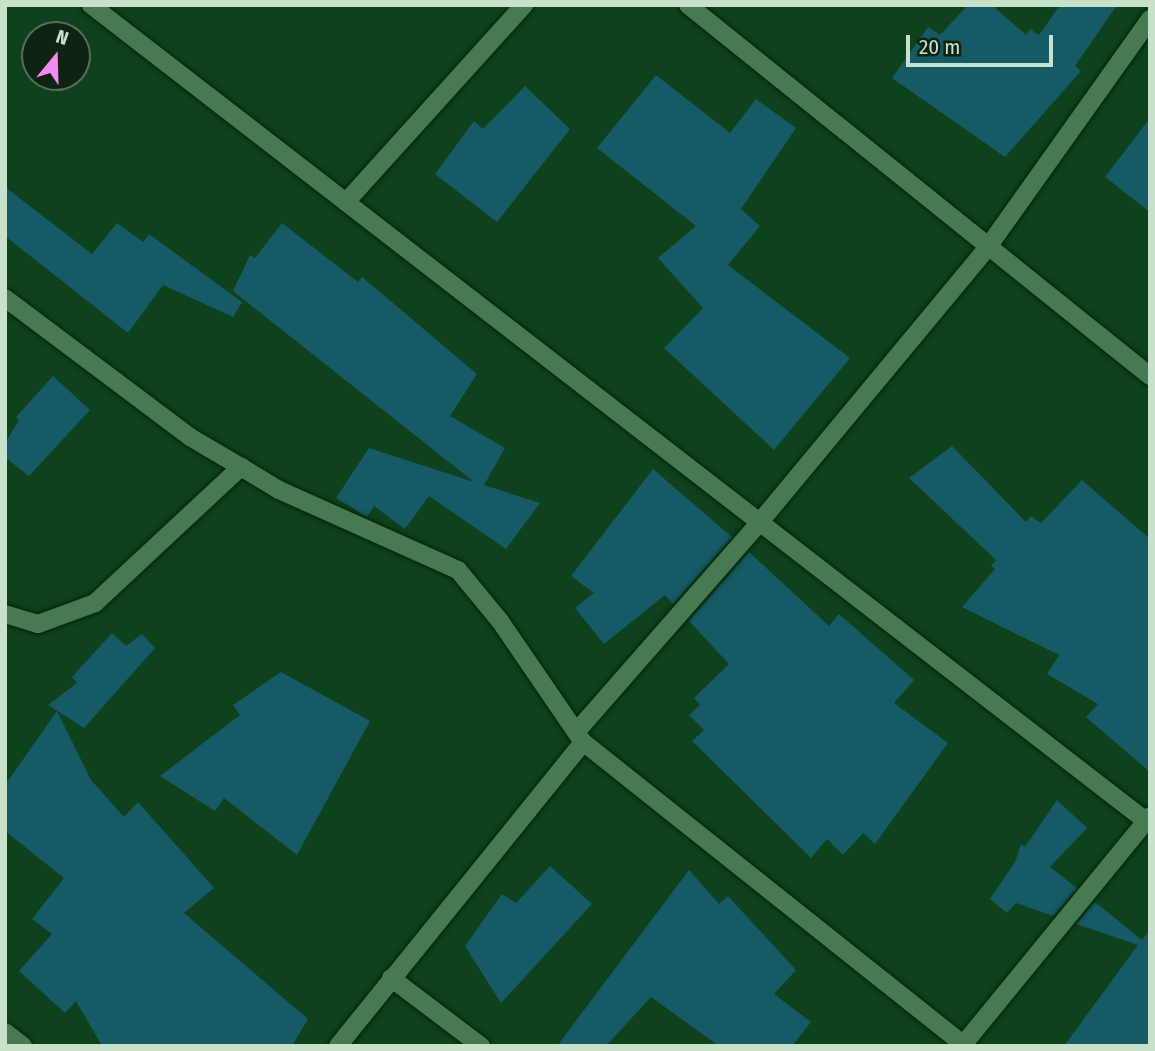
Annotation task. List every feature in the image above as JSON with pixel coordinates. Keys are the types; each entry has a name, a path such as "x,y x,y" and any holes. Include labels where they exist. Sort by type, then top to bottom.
{"street":[{"path":"5,298 190,437 279,490 458,570 500,621 580,736 963,1045 1148,820 759,523 91,5"},
{"path":"346,202 524,5"},
{"path":"688,5 1150,376"},
{"path":"338,1046 580,736 988,247 1150,19"},
{"path":"5,614 38,624 95,603 240,467"},
{"path":"391,978 481,1046"},
{"path":"5,1032 23,1046"}],"building":[{"path":"968,5 992,5 1026,35 1030,29 1039,35 1060,5 1117,5 1075,66 1081,71 1005,157 892,78 928,27 940,35"},
{"path":"656,75 730,133 756,99 796,128 741,209 760,226 728,265 850,358 774,450 664,348 703,308 658,258 696,226 597,148"},
{"path":"525,86 570,129 497,222 435,174 474,121 483,129"},
{"path":"1150,118 1150,212 1105,177"},
{"path":"5,187 92,254 117,223 143,242 149,234 242,302 233,317 163,285 128,333 5,236"},
{"path":"282,223 358,282 362,277 477,374 450,416 505,448 484,485 540,503 506,549 429,496 405,529 374,506 367,517 336,498 369,448 474,482 233,291 250,255 255,258"},
{"path":"53,376 90,410 29,476 6,458 5,443 19,420 16,417"},
{"path":"952,446 1026,522 1031,516 1041,523 1082,480 1150,539 1150,772 1086,717 1098,704 1047,674 1059,655 962,607 995,569 991,566 996,560 909,478"},
{"path":"653,469 732,537 673,604 665,595 604,644 575,608 594,593 571,576"},
{"path":"749,552 829,626 839,614 914,680 894,703 948,743 875,844 863,833 843,855 827,839 811,858 692,741 704,730 689,715 700,705 694,698 729,664 689,621"},
{"path":"112,633 126,646 142,634 155,648 84,728 48,705 77,683 72,677"},
{"path":"281,672 370,721 297,855 224,798 215,811 160,776 240,715 233,705"},
{"path":"57,711 91,780 124,817 138,802 214,888 184,913 308,1019 292,1046 102,1046 76,1001 65,1013 19,971 52,934 32,919 64,878 5,831 5,785"},
{"path":"1057,800 1087,828 1050,867 1077,888 1053,916 1016,903 1007,913 990,899 1015,862 1021,844 1025,847"},
{"path":"550,866 592,904 501,1003 465,946 502,894 516,903"},
{"path":"689,870 719,904 728,896 796,970 774,994 811,1022 792,1046 719,1046 651,997 606,1046 557,1046"},
{"path":"1095,902 1142,940 1150,930 1150,1046 1064,1046 1138,945 1076,924"}]}
